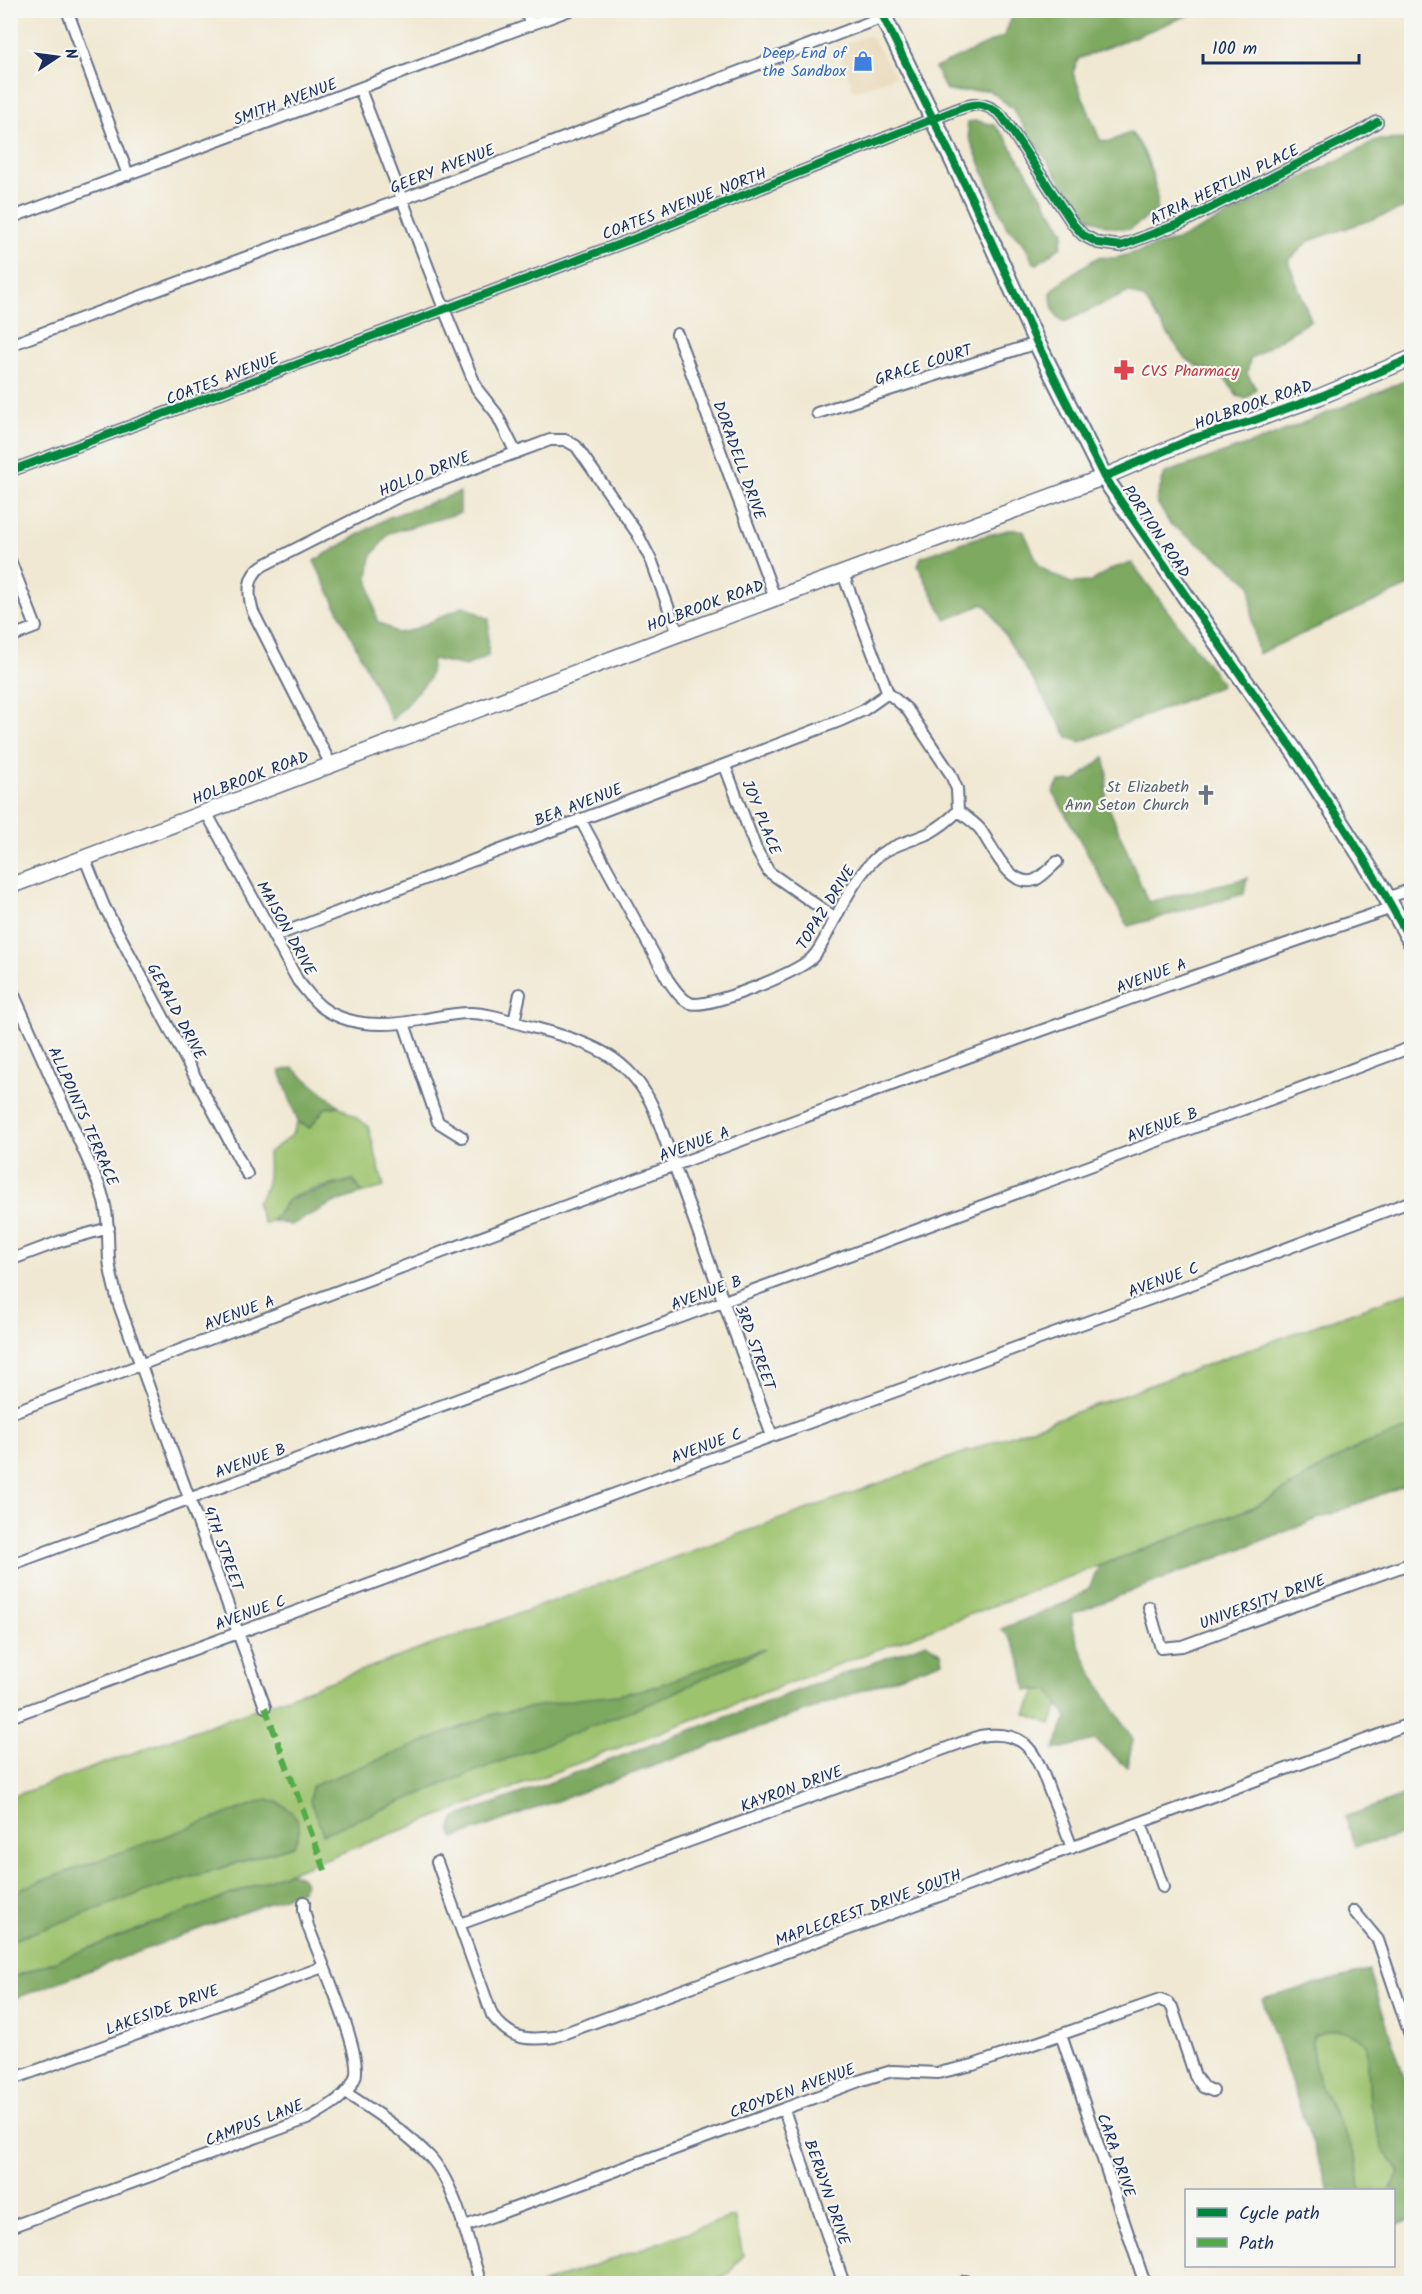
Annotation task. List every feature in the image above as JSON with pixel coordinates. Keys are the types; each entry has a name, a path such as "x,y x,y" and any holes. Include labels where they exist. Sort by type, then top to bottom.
{"main road":[{"name":"PORTION ROAD","path":"882,14 1037,343 1104,477 1295,752 1412,943"}],"street":[{"path":"67,10 128,175"},
{"path":"525,10 531,25"},
{"name":"SMITH AVENUE","path":"10,218 570,10"},
{"name":"GEERY AVENUE","path":"10,345 403,199 882,14"},
{"path":"360,89 444,309 477,388 496,413 516,453"},
{"name":"ATRIA HERTLIN PLACE","path":"933,119 979,103 990,106 1002,116 1073,224 1083,235 1098,243 1121,246 1183,222 1377,122"},
{"name":"COATES AVENUE NORTH","path":"444,309 654,230 933,119"},
{"name":"COATES AVENUE","path":"10,471 444,309"},
{"name":"DORADELL DRIVE","path":"677,334 775,598"},
{"name":"GRACE COURT","path":"817,413 1037,343"},
{"name":"HOLBROOK ROAD","path":"10,886 678,634 1104,477 1202,435 1286,409 1412,358"},
{"name":"HOLLO DRIVE","path":"331,765 253,612 248,591 254,574 262,566 402,495 550,440 560,439 576,446 588,459 645,546 678,634"},
{"path":"10,560 36,627 10,637"},
{"path":"843,574 888,693 908,709 950,773 957,789 958,811 980,829 1007,871 1015,877 1035,880 1057,862"},
{"name":"BEA AVENUE","path":"275,936 842,720 864,710 888,693"},
{"name":"JOY PLACE","path":"724,765 756,849 769,872 835,918"},
{"name":"TOPAZ DRIVE","path":"580,819 668,980 688,1003 697,1005 707,1004 804,966 820,948 835,918 861,876 880,855 940,827 958,811"},
{"name":"MAISON DRIVE","path":"206,813 298,981 322,1007 342,1018 362,1023 388,1025 441,1015 473,1012 580,1040 616,1060 639,1084 649,1099 673,1166"},
{"name":"GERALD DRIVE","path":"85,859 104,906 247,1174"},
{"name":"AVENUE A","path":"10,1413 1389,903 1412,889"},
{"name":"ALLPOINTS TERRACE","path":"10,986 99,1185 106,1207 109,1228 111,1273 119,1305 140,1365"},
{"path":"514,1022 520,994"},
{"path":"404,1023 438,1122 462,1137"},
{"name":"AVENUE B","path":"10,1565 1412,1047"},
{"name":"3RD STREET","path":"673,1166 772,1436"},
{"name":"AVENUE C","path":"10,1717 1412,1201"},
{"path":"10,1260 61,1241 109,1228"},
{"name":"4TH STREET","path":"140,1365 265,1707"},
{"name":"UNIVERSITY DRIVE","path":"1149,1607 1161,1648 1182,1646 1412,1563"},
{"name":"MAPLECREST DRIVE SOUTH","path":"437,1862 492,2015 501,2027 516,2036 533,2040 554,2037 1412,1723"},
{"name":"KAYRON DRIVE","path":"460,1924 980,1736 995,1734 1008,1736 1025,1744 1038,1758 1072,1848"},
{"path":"1141,1823 1163,1887"},
{"path":"304,1902 308,1926 353,2050 356,2077 346,2093 398,2128 431,2158 451,2191 482,2283"},
{"path":"1354,1911 1378,1940 1412,2041"},
{"name":"LAKESIDE DRIVE","path":"10,2080 323,1967"},
{"name":"CROYDEN AVENUE","path":"463,2227 892,2071 938,2073 973,2065 1160,2000 1168,2003 1195,2076 1203,2087 1213,2091"},
{"name":"CARA DRIVE","path":"1061,2035 1145,2283"},
{"name":"CAMPUS LANE","path":"10,2227 307,2119 346,2093"},
{"name":"BERWYN DRIVE","path":"784,2110 844,2283"}],"shaded area":[{"path":"867,36 873,39 896,76 854,91 837,47"}],"green space":[{"path":"1011,11 1199,11 1078,59 1073,73 1100,140 1110,142 1130,132 1146,157 1154,180 1157,210 1130,229 1101,224 1078,207 1012,108 989,90 954,92 946,90 935,68 1004,36 1013,15"},
{"path":"977,121 994,125 1005,137 1064,232 1061,246 1037,264 1033,262 1023,242 1007,228 969,137 967,122"},
{"path":"1411,139 1411,206 1309,241 1288,261 1311,320 1250,359 1247,374 1256,389 1246,399 1237,396 1228,382 1215,372 1197,366 1185,358 1145,299 1129,292 1064,322 1055,313 1051,292 1067,277 1098,257 1116,258 1180,239 1378,140"},
{"path":"1411,378 1411,585 1258,654 1252,620 1251,585 1224,562 1170,524 1156,501 1165,473 1267,438"},
{"path":"460,492 460,513 389,533 371,557 368,578 377,621 397,633 413,630 464,606 489,619 488,656 466,666 432,659 429,679 392,720 314,561 387,518"},
{"path":"1008,530 1023,530 1039,565 1051,574 1071,583 1091,582 1113,568 1132,563 1220,681 1221,686 1080,742 1068,737 987,606 983,604 946,620 918,566 921,557 969,540"},
{"path":"1104,757 1107,771 1106,800 1148,902 1247,878 1244,894 1128,926 1053,792 1059,782 1075,781"},
{"path":"293,1068 339,1106 325,1108 310,1128 298,1122 280,1071"},
{"path":"339,1106 368,1126 384,1187 363,1193 353,1180 311,1190 290,1199 274,1219 264,1224 256,1203 266,1186 268,1153 291,1136 298,1122 310,1128 325,1108"},
{"path":"353,1180 363,1193 333,1203 291,1225 273,1221 289,1199"},
{"path":"1411,1291 1411,1429 1357,1447 1259,1505 11,1978 11,1797"},
{"path":"1411,1428 1411,1483 1072,1614 1074,1628 1086,1661 1133,1740 1127,1767 1095,1740 1054,1750 1067,1717 1049,1690 1026,1690 1022,1665 1016,1649 1001,1629 1070,1601 1089,1588 1099,1566 1259,1505 1357,1447"},
{"path":"926,1643 941,1653 943,1661 454,1838 451,1828 454,1818"},
{"path":"765,1649 659,1700 476,1771 323,1834 310,1800 312,1786 494,1714 578,1699 618,1695 657,1686 727,1659"},
{"path":"1041,1678 1065,1691 1051,1724 1026,1714"},
{"path":"1411,1793 1411,1833 1356,1846 1345,1817"},
{"path":"268,1799 284,1806 295,1816 299,1830 293,1846 146,1891 11,1941 11,1892"},
{"path":"289,1872 301,1877 305,1883 303,1890 11,2000 11,1978"},
{"path":"1369,1970 1411,2099 1411,2219 1395,2225 1395,2189 1390,2189 1400,2172 1383,2150 1370,2104 1367,2044 1342,2030 1313,2036 1315,2069 1354,2154 1362,2189 1329,2189 1262,1999"},
{"path":"1330,2030 1348,2030 1367,2044 1370,2104 1383,2150 1400,2172 1390,2189 1362,2189 1338,2120 1320,2088 1312,2054 1313,2036"},
{"path":"734,2216 743,2255 729,2273 712,2283 541,2284"}],"marked path":[{"path":"265,1707 326,1873"}],"cycle path":[{"path":"880,10 972,199 1037,343 1104,477 1244,680"},
{"path":"10,471 633,239 967,106 984,105 1002,116 1073,224 1083,235 1098,243 1121,246 1183,222 1377,122"},
{"path":"1104,477 1194,438 1252,421 1319,397 1412,358"},
{"path":"1248,685 1349,835 1412,943"}],"place":[{"name":"Deep End of the Sandbox","path":"863,61"},
{"name":"CVS Pharmacy","path":"1124,370"},
{"name":"St Elizabeth Ann Seton Church","path":"1206,795"}]}
